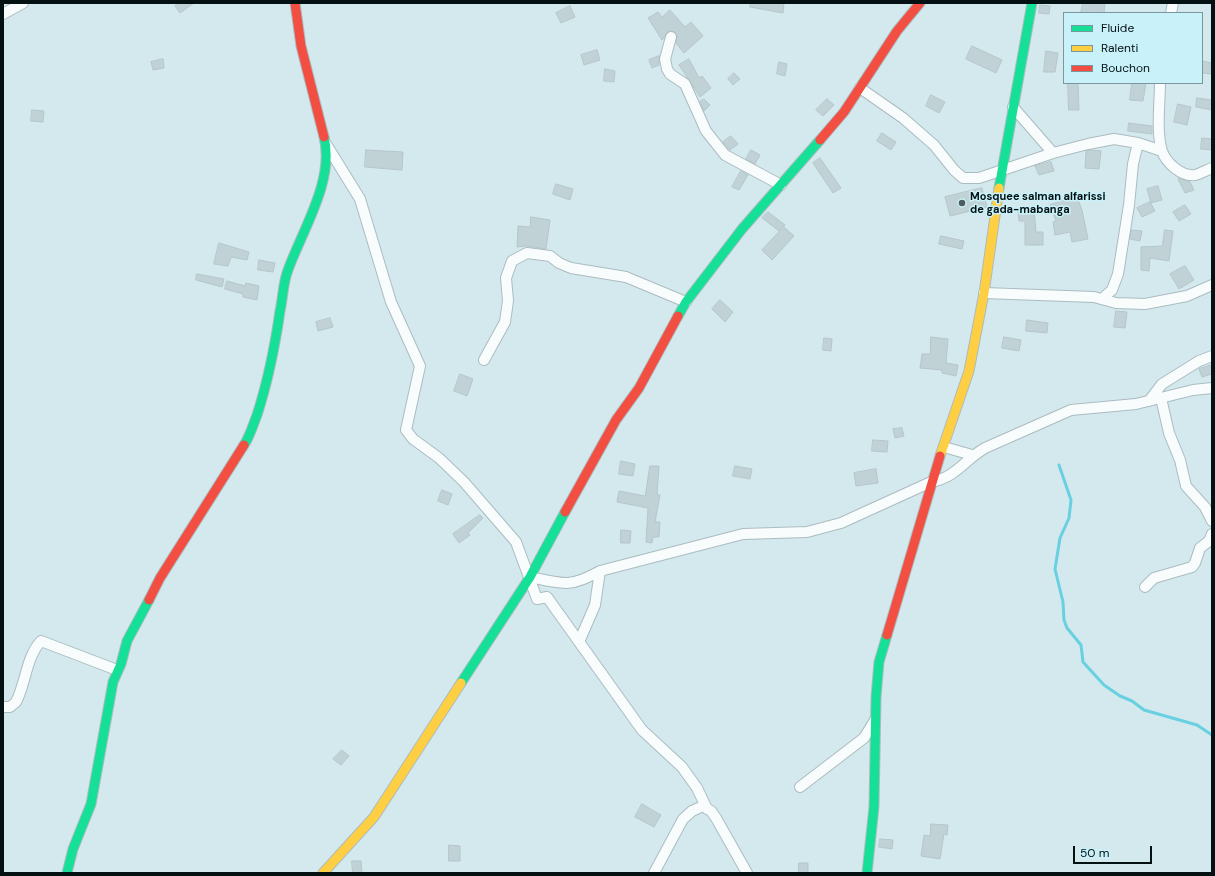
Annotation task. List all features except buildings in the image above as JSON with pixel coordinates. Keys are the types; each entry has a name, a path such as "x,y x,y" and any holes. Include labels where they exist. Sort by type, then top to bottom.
{"street":[{"path":"3,14 24,3"},
{"path":"67,873 73,849 90,804 113,682 117,670 121,664 127,641 145,603 249,438 263,396 274,351 286,271 305,231 320,190 326,165 326,144 301,46 295,3"},
{"path":"323,873 374,817 530,578 584,475 616,420 639,388 686,302 742,229 844,112 897,31 920,3"},
{"path":"867,873 874,806 879,662 931,482 969,371 984,293 1002,170 1032,3"},
{"path":"671,37 665,59 668,69 670,74 685,84 706,131 725,155 781,185"},
{"path":"1160,84 1159,128 1162,151 1170,163 1180,172 1194,175 1212,168"},
{"path":"860,88 904,118 934,145 954,170 963,178 979,178 1053,153 1114,139 1138,143 1162,151"},
{"path":"1013,107 1053,153"},
{"path":"1102,299 1112,290 1118,274 1129,205 1133,164 1138,143"},
{"path":"326,144 360,199 391,302 420,366 406,430 413,439 439,458 464,482 516,542 537,599 547,597 642,730 682,767 697,788 707,809"},
{"path":"484,360 505,322 508,302 506,278 512,261 528,253 550,256 559,263 580,270 604,272 626,278 686,302"},
{"path":"984,293 1094,297 1116,303 1145,304 1187,296 1212,285"},
{"path":"1148,401 1162,384 1199,361 1212,356"},
{"path":"530,578 566,585 583,581 600,571 743,534 807,532 841,522 931,482 944,480 952,475 972,455 999,441 1071,410 1148,401 1193,390 1212,388"},
{"path":"1161,398 1169,433 1180,460 1186,486 1205,507 1212,521"},
{"path":"944,447 972,455"},
{"path":"1145,587 1154,578 1192,567 1195,563 1200,548 1209,541 1212,534"},
{"path":"579,642 595,604 600,571"},
{"path":"3,707 10,706 16,702 32,656 36,647 41,641 117,670"},
{"path":"800,788 864,738 876,718"},
{"path":"654,873 683,819 692,811 703,806 716,818 747,873"}],"waterway":[{"path":"1059,465 1071,500 1069,518 1060,538 1055,569 1063,602 1064,620 1067,628 1081,645 1083,662 1104,685 1120,696 1132,701 1144,710 1197,725 1212,735"}],"traffic: fast":[{"path":"999,188 1032,3"},
{"path":"244,445 257,415 268,376 286,275 321,188 325,170 326,153 324,137"},
{"path":"678,316 686,302 742,229 820,140"},
{"path":"461,683 530,577 565,512"},
{"path":"67,873 73,849 91,804 113,682 121,664 127,641 149,600"},
{"path":"867,873 874,807 876,697 879,662 887,635"}],"traffic: slow":[{"path":"940,456 969,371 984,293 999,188"},
{"path":"323,873 374,817 461,683"}],"traffic: jam":[{"path":"295,3 301,46 324,137"},
{"path":"820,140 844,112 897,31 920,3"},
{"path":"565,512 616,420 639,388 678,316"},
{"path":"149,600 160,578 244,445"},
{"path":"887,635 940,456"}],"place":[{"name":"Mosquee salman alfarissi de gada-mabanga","path":"962,203"}]}
